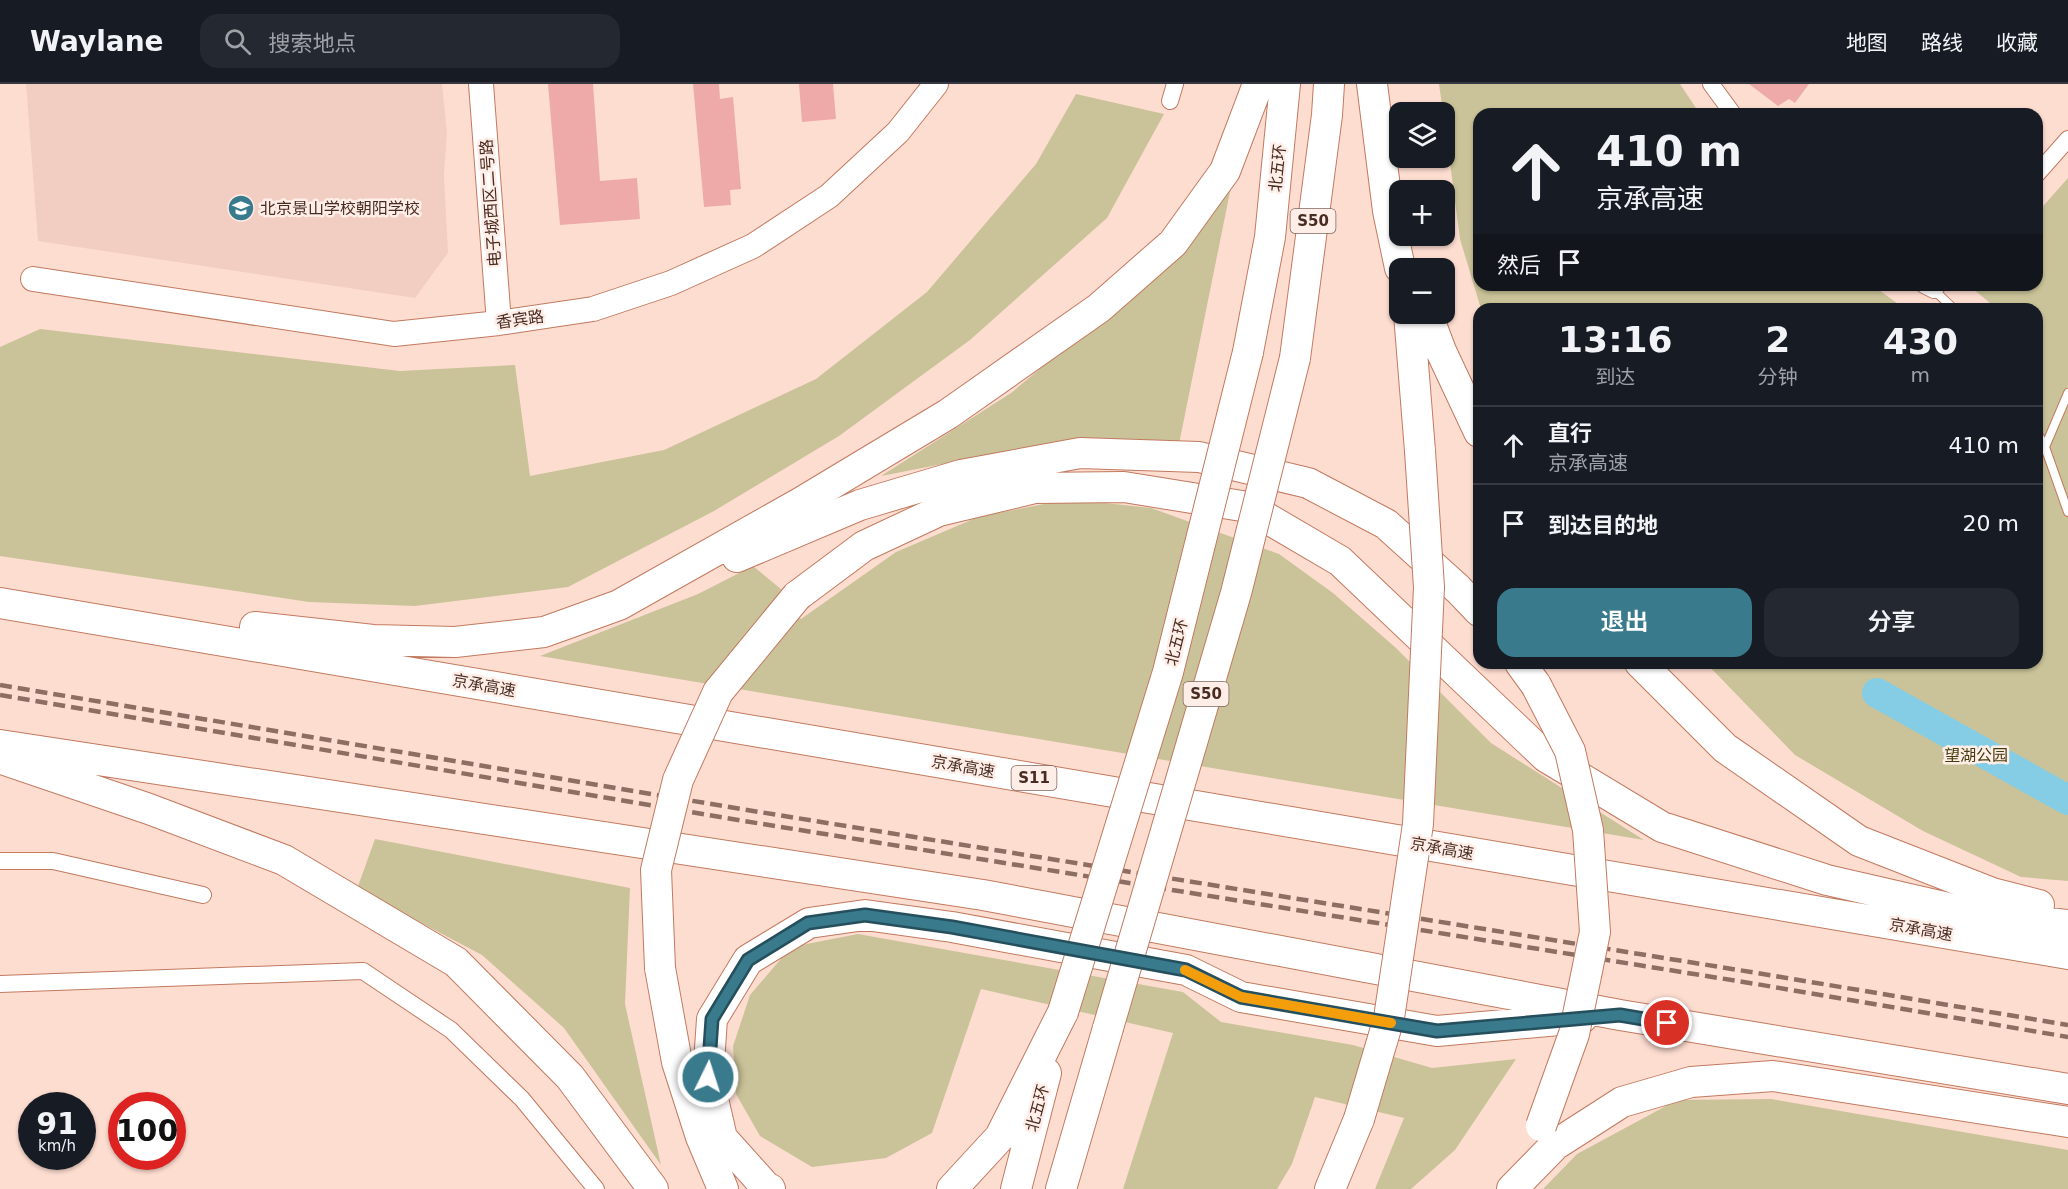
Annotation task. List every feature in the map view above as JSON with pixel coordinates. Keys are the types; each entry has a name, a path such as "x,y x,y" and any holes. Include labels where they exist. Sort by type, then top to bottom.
{"highway":[{"path":"619,605 948,414 1099,308 1173,243 1225,171 1258,84"},
{"name":"北五环","path":"1016,1189 1063,1012 1168,672 1248,352 1270,237 1285,84"},
{"name":"S50","path":"1061,1189 1236,593 1295,358 1327,115 1329,84"},
{"path":"1371,84 1388,211 1398,258"},
{"path":"1388,211 1406,258"},
{"path":"1330,1189 1359,1119 1389,1018 1418,824 1429,587 1410,324"},
{"path":"1431,324 1473,419"},
{"path":"0,601 373,640 455,642 544,632 619,605 860,505 961,475 1080,453 1199,457 1308,483 1386,524 1473,605"},
{"path":"723,1189 700,1137 677,1062 660,968 656,870 678,780 718,692 797,596 864,546 939,511 1035,488 1125,488 1248,507 1340,561 1546,758 1662,827 1827,880 1975,914 2068,925"},
{"name":"京承高速","path":"0,601 2068,954"},
{"path":"1646,669 1725,748 1859,841 1992,893 2068,912"},
{"path":"1496,1189 1540,1126 1574,1034 1595,932 1588,830 1570,751 1528,674"},
{"path":"0,745 983,895 1620,1015 2068,1089"},
{"path":"0,758 149,809 284,860 456,962 570,1077 652,1188"},
{"path":"770,1189 722,1138 708,1077 712,1019 748,960 808,923 865,915 952,927 1186,970 1241,997 1437,1031 1620,1015"},
{"path":"952,1189 1000,1137 1063,1012"},
{"path":"1512,1189 1555,1145 1622,1102 1691,1082 1773,1076 2068,1122"}],"street":[{"name":"电子城西区二号路","path":"481,84 499,323"},
{"name":"香宾路","path":"33,279 394,334 499,323 593,309 671,283 753,246 828,196 898,132 936,84"},
{"path":"1170,101 1175,84"},
{"path":"1712,84 1729,108"},
{"path":"2043,167 2068,139"},
{"path":"0,861 52,861 203,895"},
{"path":"0,984 363,971 451,1030 522,1099 596,1189"}],"lane":[{"path":"1937,291 1948,303"},
{"path":"2045,447 2068,393"},
{"path":"2043,443 2068,512"}],"shaded area":[{"name":"北京景山学校朝阳学校","path":"26,84 442,84 447,133 444,175 448,253 415,298 38,241"}],"green space":[{"path":"1439,84 1680,84 1696,108 1473,108 1473,282 1460,239 1455,180 1452,180 1451,168 1455,168 1455,102 1442,102"},
{"path":"1076,94 1164,114 1107,218 970,340 839,436 714,511 568,587 415,606 309,602 0,556 0,347 40,329 400,371 515,365 530,476 664,450 816,379 927,292 1036,164"},
{"name":"望湖公园","path":"2068,178 2068,881 2021,877 1923,831 1795,755 1712,669 2043,669 2043,303 1990,303 1976,291 2043,291 2043,206"},
{"path":"1231,187 1179,444 1015,450 881,476 1011,393 1060,352"},
{"path":"1476,291 1880,291 1897,303 1479,303"},
{"path":"1069,499 1151,508 1279,554 1333,593 1396,648 1491,743 1644,840 540,656 698,594 753,566 782,590 801,619 896,552 978,517"},
{"path":"375,839 630,888 625,1004 661,1165 564,1028 482,955 357,889"},
{"path":"858,934 1183,992 1221,1022 1353,1045 1432,1068 1516,1059 1455,1150 1411,1189 1375,1189 1404,1118 1315,1097 1292,1164 1277,1189 1123,1189 1173,1033 981,989 932,1133 886,1158 812,1167 760,1136 736,1094 733,1046 750,995 791,947"},
{"path":"1771,1099 2068,1150 2068,1189 1543,1189 1577,1154 1677,1100"}],"building":[{"path":"548,84 593,84 600,181 637,178 640,219 560,225"},
{"path":"693,84 719,84 720,99 733,97 741,189 730,190 731,205 704,207"},
{"path":"799,84 833,84 836,119 802,122"},
{"path":"1749,84 1809,84 1795,103 1789,99 1778,106"}],"waterway":[{"path":"1877,693 2068,800"}],"railway":[{"path":"0,685 747,810 2068,1025"},
{"path":"0,695 744,821 1756,984 2068,1037"}],"slow traffic":[{"path":"1185,970 1241,997 1391,1023"}],"place":[{"name":"北京景山学校朝阳学校","path":"241,208"}],"route":[{"path":"708,1077 712,1019 748,960 808,923 865,915 952,927 1186,970 1241,997 1437,1031 1620,1015 1667,1023"}]}
